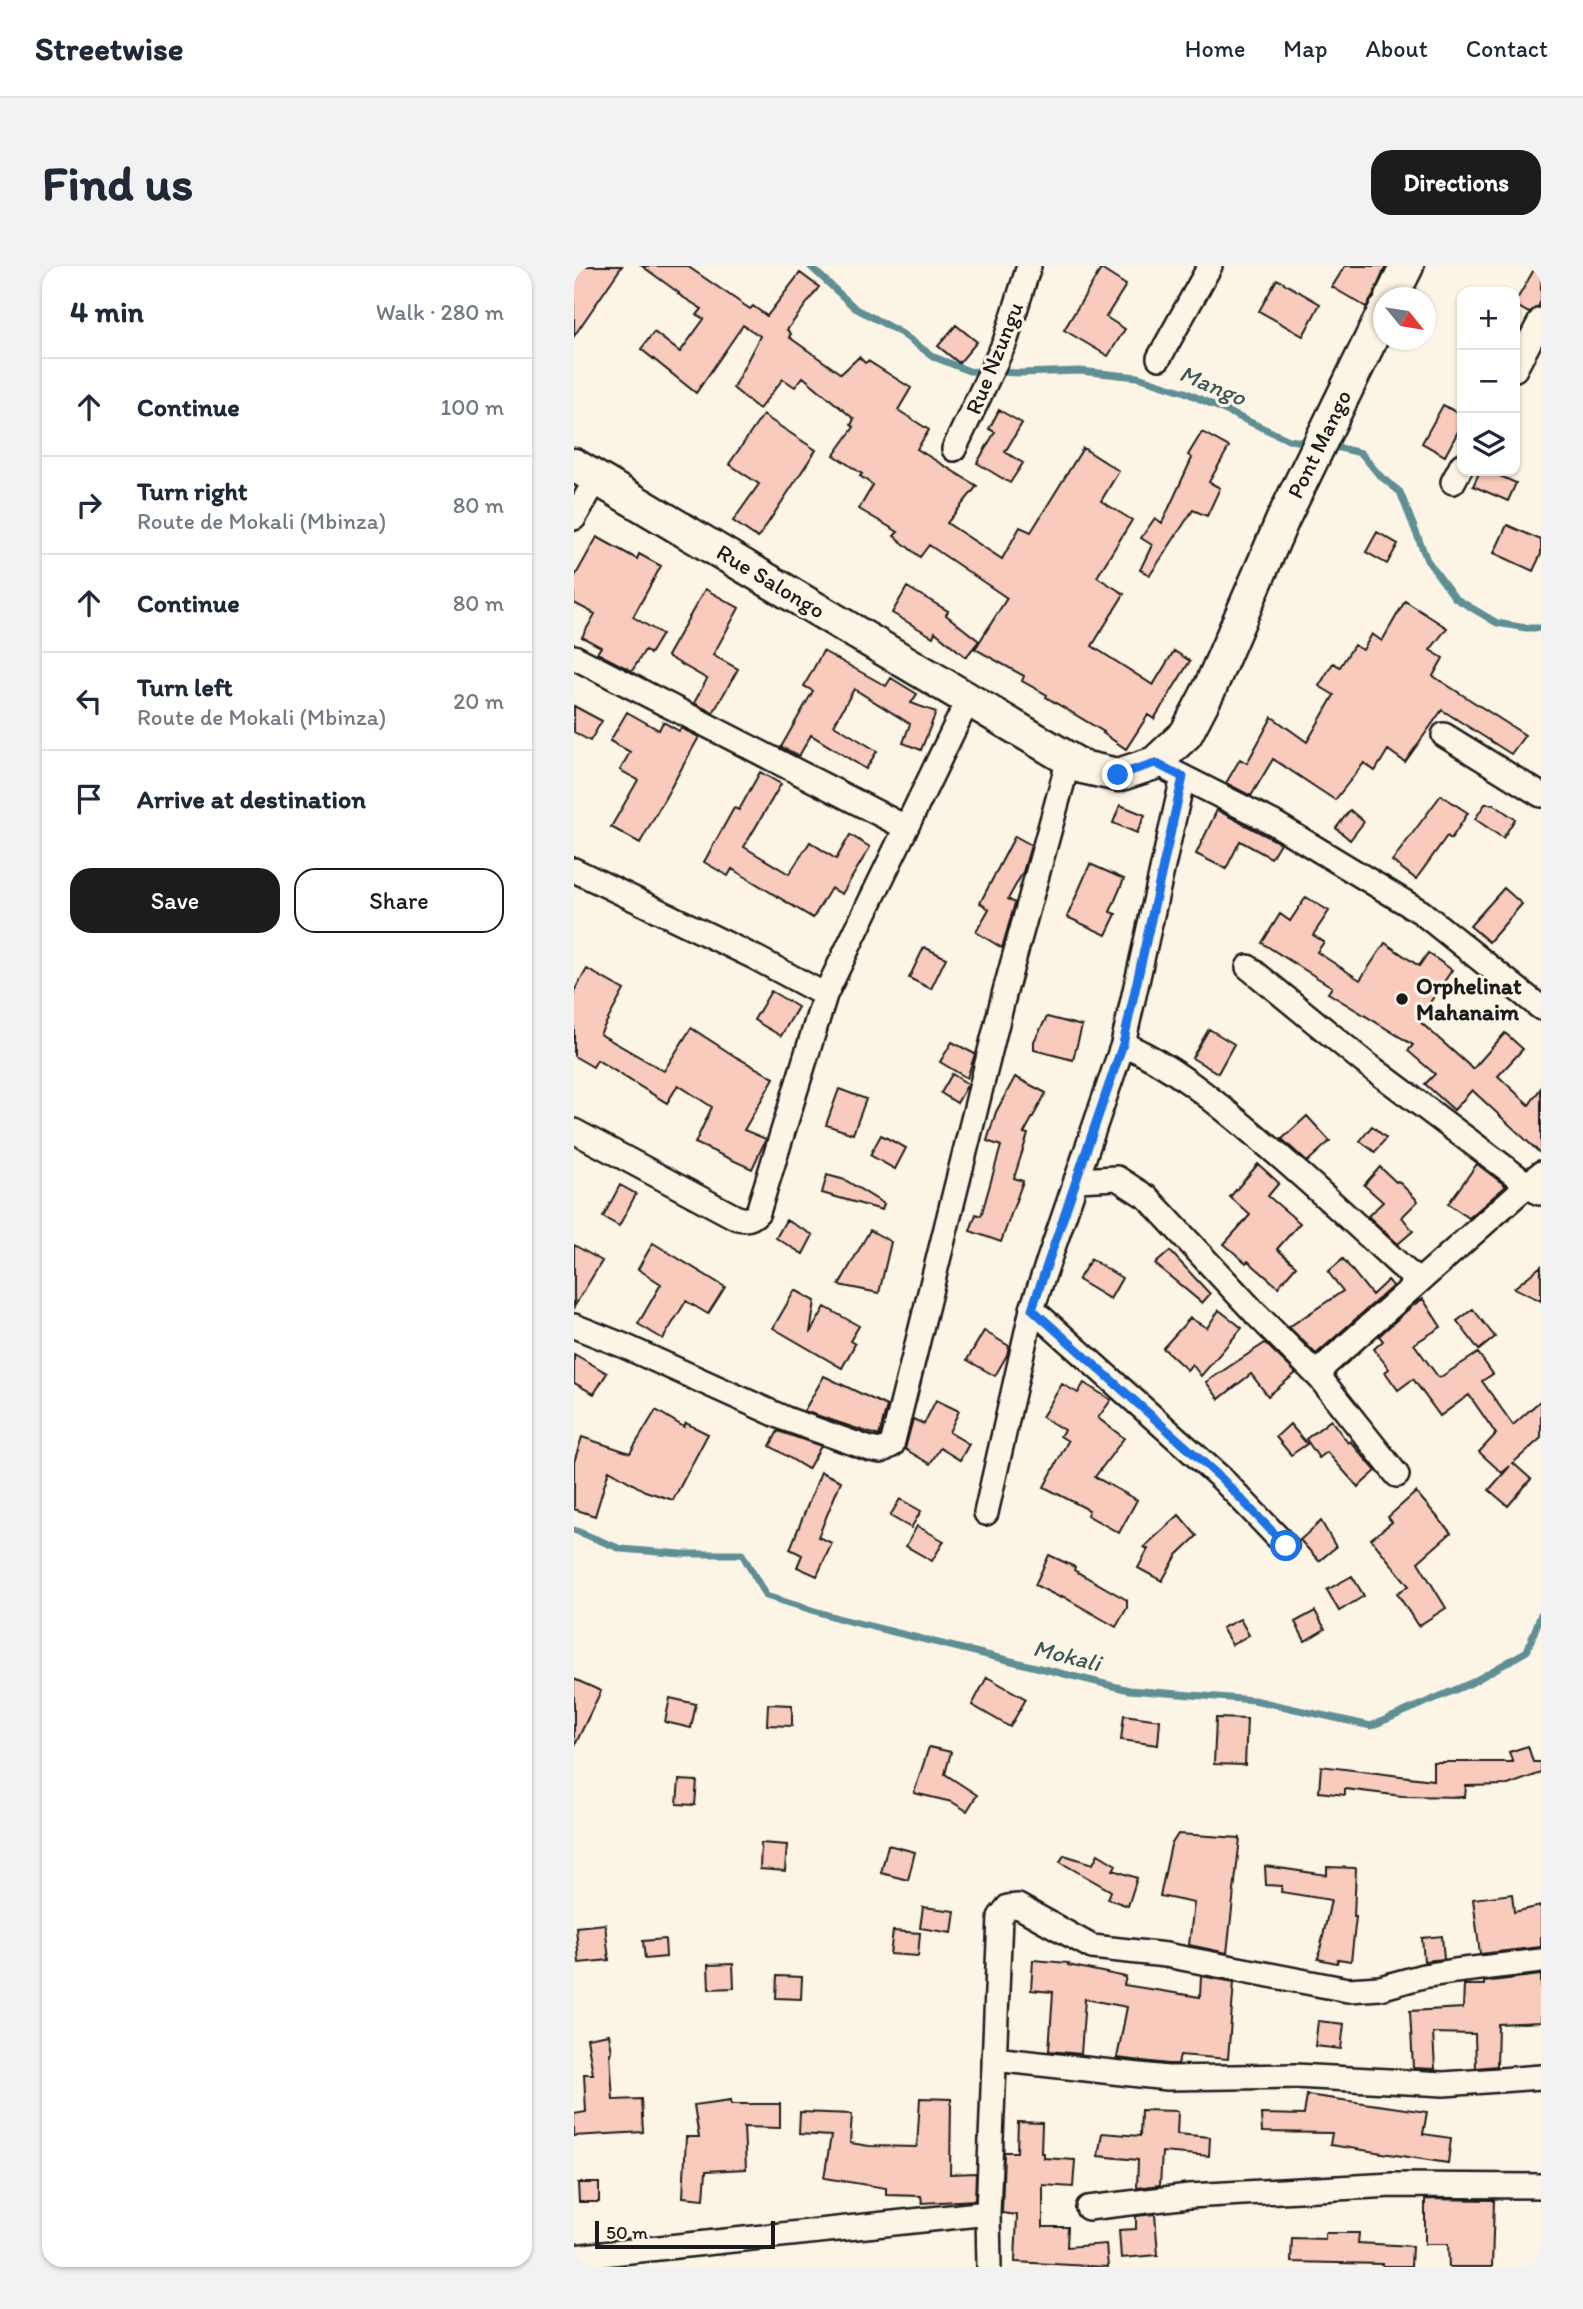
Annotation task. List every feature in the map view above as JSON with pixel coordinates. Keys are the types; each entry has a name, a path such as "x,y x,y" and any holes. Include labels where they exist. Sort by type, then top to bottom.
{"street":[{"name":"Rue Nzungu","path":"954,449 1005,342 1029,266"},
{"path":"1159,358 1210,266"},
{"path":"1396,287 1407,266"},
{"path":"1520,360 1541,320"},
{"name":"Pont Mango","path":"1169,770 1204,700 1283,519 1373,334"},
{"path":"574,519 585,471"},
{"name":"Rue Salongo","path":"585,471 1082,767 1118,775 1169,770"},
{"path":"574,657 905,827"},
{"path":"574,1131 735,1217 743,1220 758,1212 825,995 969,698"},
{"path":"1444,734 1541,795"},
{"path":"574,1326 786,1419 870,1449 881,1451 892,1445 1005,991 1069,759"},
{"path":"986,1513 1032,1309 1123,1044 1169,770 1274,823 1421,912 1541,1008"},
{"path":"574,870 756,958 825,995"},
{"path":"1248,967 1364,1062 1537,1185 1418,1281 1324,1366 1321,1379"},
{"path":"1123,1044 1140,1051 1211,1098 1281,1157 1418,1281"},
{"path":"1076,1180 1117,1178 1148,1198 1321,1379 1397,1475"},
{"path":"1032,1309 1222,1479 1286,1546"},
{"path":"989,2267 988,2213 1000,1917 1007,1907 1018,1906 1092,1947 1166,1955 1348,1990 1380,1988 1423,1976 1455,1971 1541,1961"},
{"path":"995,2059 1167,2078 1295,2076 1444,2084 1541,2077"},
{"path":"1088,2208 1174,2200 1189,2196 1393,2185 1541,2186"},
{"path":"574,2257 669,2257 988,2213"}],"building":[{"path":"574,266 622,266 574,336"},
{"path":"642,266 687,266 750,309 753,306 767,316 800,273 819,287 787,330 791,334 789,337 841,374 859,357 911,388 898,410 929,430 917,449 977,486 947,523 1002,559 1020,527 1031,532 1083,448 1119,471 1101,501 1132,520 1097,577 1124,594 1092,646 1153,685 1174,651 1190,661 1154,719 1148,715 1126,749 1104,732 1022,681 1024,676 975,649 1007,598 929,545 920,557 894,536 898,532 859,509 873,485 834,455 854,427 851,425 854,419 803,377 795,387 783,379 759,409 733,388 760,336 743,325 696,393 641,349 654,332 680,352 704,319 697,315 702,309"},
{"path":"1345,266 1386,266 1377,287 1373,287 1373,296 1366,307 1332,287"},
{"path":"1536,266 1541,266 1541,301 1538,307 1529,313 1520,308 1520,294"},
{"path":"1101,269 1126,285 1106,317 1125,329 1108,356 1064,330"},
{"path":"1277,279 1320,304 1303,336 1259,311"},
{"path":"956,325 977,342 959,363 938,346"},
{"path":"1443,405 1457,412 1457,433 1445,456 1422,443"},
{"path":"999,410 1022,423 1005,452 1023,463 1010,483 977,463 995,432 989,429"},
{"path":"763,415 816,450 758,538 733,521 759,484 729,464"},
{"path":"1202,432 1229,447 1209,482 1220,488 1207,516 1193,510 1150,575 1140,570 1152,545 1141,538 1155,518 1162,523 1192,458 1188,455"},
{"path":"1478,476 1500,476 1516,483 1508,501 1473,486"},
{"path":"1507,525 1541,540 1541,554 1533,571 1494,553"},
{"path":"1377,532 1398,544 1387,564 1366,552"},
{"path":"597,537 637,559 639,554 661,566 633,617 662,634 650,654 645,650 632,671 597,653 601,647 582,637 595,614 574,603 574,578"},
{"path":"907,587 948,611 946,615 979,641 966,657 935,632 933,637 892,613"},
{"path":"705,589 739,608 713,655 738,669 713,713 694,703 707,679 667,656"},
{"path":"1405,601 1447,628 1430,650 1443,658 1433,676 1525,735 1511,754 1442,710 1405,762 1388,750 1375,771 1364,763 1335,800 1273,759 1251,796 1226,783 1240,759 1247,763 1272,717 1307,742 1334,695 1319,686 1333,663 1340,667 1354,645 1363,650 1372,634 1382,641"},
{"path":"823,651 886,686 891,678 917,694 911,703 936,712 921,750 903,743 910,724 854,689 834,725 877,751 866,769 811,735 799,756 781,747 813,691 804,686"},
{"path":"574,706 602,721 590,741 574,732"},
{"path":"627,712 659,730 663,722 679,731 681,728 699,737 640,843 611,827 638,780 620,770 630,752 610,741"},
{"path":"760,772 781,784 744,847 789,874 810,842 836,859 850,835 870,847 842,894 831,888 813,918 732,869 728,876 704,862 734,808 739,810"},
{"path":"1441,795 1468,813 1451,839 1447,836 1416,879 1392,861"},
{"path":"1485,804 1493,804 1515,819 1503,838 1475,819"},
{"path":"1120,805 1145,815 1137,833 1113,823"},
{"path":"1217,810 1280,843 1271,858 1240,841 1226,869 1196,854"},
{"path":"1350,810 1364,822 1350,840 1336,828"},
{"path":"1015,836 1031,845 1023,872 1008,899 1015,903 1002,948 976,932 989,909 980,903"},
{"path":"1090,864 1124,879 1110,912 1116,914 1106,935 1067,917"},
{"path":"1504,888 1522,904 1489,942 1470,926"},
{"path":"1306,897 1329,911 1313,935 1324,942 1317,952 1360,980 1385,943 1419,966 1428,953 1452,970 1418,1020 1473,1069 1505,1033 1523,1049 1498,1076 1529,1105 1541,1088 1541,1154 1472,1090 1454,1110 1425,1084 1435,1074 1408,1051 1413,1045 1328,993 1332,987 1262,943 1280,914 1290,921"},
{"path":"924,947 946,958 931,989 909,978"},
{"path":"587,969 624,990 600,1034 664,1071 691,1028 774,1078 744,1130 766,1139 752,1169 695,1143 712,1107 678,1085 667,1103 597,1060 593,1067 574,1056 574,991"},
{"path":"771,991 798,1007 781,1036 754,1020"},
{"path":"1047,1017 1082,1026 1073,1060 1034,1050 1034,1041"},
{"path":"1209,1029 1234,1044 1218,1073 1192,1058"},
{"path":"952,1042 975,1054 967,1078 940,1062"},
{"path":"952,1074 968,1084 957,1103 941,1093"},
{"path":"1015,1077 1046,1093 1024,1133 1028,1134 1014,1178 1023,1181 1001,1242 970,1231 976,1214 981,1216 1001,1146 987,1141 996,1112"},
{"path":"839,1089 866,1099 853,1134 826,1125"},
{"path":"1307,1116 1330,1141 1307,1162 1282,1139"},
{"path":"1372,1126 1386,1138 1375,1152 1360,1141"},
{"path":"881,1135 906,1148 895,1169 870,1155"},
{"path":"1258,1164 1279,1183 1268,1196 1300,1223 1277,1249 1296,1266 1278,1287 1224,1244 1250,1215 1230,1197"},
{"path":"1477,1164 1506,1186 1469,1218 1448,1204"},
{"path":"1380,1167 1418,1201 1402,1217 1413,1231 1398,1244 1368,1216 1383,1202 1364,1185"},
{"path":"827,1175 845,1180 884,1204 882,1210 822,1193"},
{"path":"620,1185 636,1194 619,1226 603,1217"},
{"path":"786,1220 813,1235 803,1254 776,1238"},
{"path":"870,1230 891,1242 879,1293 839,1285"},
{"path":"653,1243 725,1287 708,1314 686,1301 663,1339 638,1324 661,1284 638,1269"},
{"path":"574,1245 602,1261 574,1307"},
{"path":"1170,1251 1210,1294 1202,1303 1155,1264"},
{"path":"1091,1259 1122,1278 1110,1299 1078,1280"},
{"path":"1343,1259 1372,1295 1388,1280 1393,1286 1316,1354 1289,1327 1343,1291 1328,1272"},
{"path":"1541,1266 1541,1301 1514,1288"},
{"path":"795,1290 815,1301 810,1333 825,1307 859,1326 850,1341 855,1344 842,1368 773,1328"},
{"path":"1423,1299 1441,1327 1414,1344 1439,1378 1478,1353 1493,1374 1482,1381 1513,1425 1541,1400 1541,1438 1513,1463 1531,1479 1508,1506 1489,1490 1510,1466 1502,1473 1479,1452 1496,1434 1469,1395 1440,1416 1413,1379 1398,1390 1385,1372 1389,1369 1374,1349 1383,1341 1379,1336"},
{"path":"1473,1309 1495,1337 1479,1350 1457,1321"},
{"path":"1219,1310 1242,1328 1201,1376 1192,1364 1187,1370 1163,1348 1190,1318 1207,1328"},
{"path":"984,1331 1009,1346 995,1376 967,1360"},
{"path":"1265,1343 1296,1373 1268,1396 1251,1374 1219,1399 1206,1382"},
{"path":"574,1354 607,1373 594,1394 574,1383"},
{"path":"824,1376 887,1406 879,1436 804,1411"},
{"path":"1084,1383 1111,1400 1098,1418 1124,1438 1095,1477 1137,1500 1119,1533 1087,1515 1089,1510 1044,1487 1068,1441 1060,1436 1064,1430 1042,1417 1062,1384 1078,1393"},
{"path":"936,1400 959,1411 949,1432 969,1444 960,1460 940,1448 930,1464 905,1449 913,1419 924,1424"},
{"path":"656,1410 684,1427 686,1423 708,1434 673,1500 645,1491 609,1470 595,1516 574,1509 574,1462 582,1437 630,1453"},
{"path":"1331,1420 1348,1443 1350,1441 1376,1471 1358,1487 1327,1452 1319,1458 1306,1439"},
{"path":"1290,1424 1307,1444 1291,1455 1276,1437"},
{"path":"778,1431 821,1446 808,1469 770,1446"},
{"path":"821,1472 841,1481 818,1537 832,1543 817,1576 797,1567 802,1555 790,1549"},
{"path":"1416,1492 1451,1533 1418,1562 1446,1608 1418,1626 1397,1593 1409,1586 1371,1539 1392,1522 1388,1517"},
{"path":"900,1499 921,1511 911,1528 890,1516"},
{"path":"1179,1515 1197,1536 1177,1555 1162,1581 1138,1568 1148,1549 1144,1547"},
{"path":"1321,1521 1336,1547 1319,1561 1300,1540"},
{"path":"917,1526 944,1541 932,1561 906,1546"},
{"path":"1049,1555 1075,1567 1074,1570 1127,1600 1127,1608 1116,1627 1062,1596 1061,1598 1035,1585"},
{"path":"1352,1576 1364,1596 1339,1611 1327,1590"},
{"path":"1315,1611 1325,1629 1305,1641 1295,1622"},
{"path":"1240,1619 1249,1635 1232,1645 1222,1628"},
{"path":"987,1677 1026,1699 1010,1727 972,1705"},
{"path":"574,1679 601,1691 574,1747"},
{"path":"670,1698 696,1704 691,1728 665,1722"},
{"path":"768,1704 792,1705 792,1726 767,1725"},
{"path":"1124,1715 1160,1720 1158,1745 1121,1740"},
{"path":"1216,1718 1247,1719 1245,1765 1214,1764"},
{"path":"1528,1746 1533,1762 1541,1762 1541,1773 1508,1785 1466,1786 1465,1797 1402,1796 1345,1789 1345,1795 1319,1792 1321,1766 1433,1780 1433,1762 1513,1762 1509,1752"},
{"path":"929,1747 951,1752 945,1774 977,1795 967,1811 952,1802 914,1793"},
{"path":"679,1780 697,1781 695,1805 677,1804"},
{"path":"1178,1834 1240,1838 1227,1953 1189,1945 1194,1903 1160,1896 1171,1845"},
{"path":"761,1843 787,1845 785,1871 760,1869"},
{"path":"888,1845 915,1852 908,1880 881,1873"},
{"path":"1098,1854 1116,1865 1113,1870 1137,1878 1128,1906 1108,1899 1111,1891 1060,1862 1064,1855 1093,1864"},
{"path":"1265,1866 1327,1875 1327,1867 1356,1868 1356,1917 1351,1961 1338,1959 1337,1963 1318,1959 1331,1900 1281,1892 1282,1886 1266,1885"},
{"path":"1512,1894 1514,1912 1541,1906 1541,1947 1480,1954 1473,1899"},
{"path":"923,1907 955,1911 952,1933 920,1928"},
{"path":"605,1924 609,1960 579,1963 576,1927"},
{"path":"893,1931 920,1933 918,1956 890,1954"},
{"path":"1442,1936 1444,1959 1424,1961 1422,1938"},
{"path":"665,1939 666,1957 645,1959 643,1941"},
{"path":"1033,1960 1069,1963 1068,1965 1126,1977 1124,1985 1200,1997 1201,1976 1234,1982 1228,2059 1180,2055 1178,2064 1168,2064 1117,2058 1127,2007 1085,1999 1081,2054 1049,2051 1053,1992 1031,1990"},
{"path":"733,1964 734,1988 709,1989 708,1965"},
{"path":"1541,1975 1541,2022 1498,2024 1497,2066 1476,2068 1475,2034 1433,2033 1435,2069 1413,2068 1410,2011 1463,2008 1464,1985 1484,1985 1484,1982"},
{"path":"777,1976 802,1977 801,1999 776,1998"},
{"path":"1318,2021 1344,2024 1341,2049 1315,2046"},
{"path":"609,2034 613,2100 641,2099 643,2132 574,2136 574,2114 586,2112 584,2074 593,2074 587,2038"},
{"path":"1307,2095 1427,2112 1423,2134 1451,2138 1448,2163 1330,2145 1332,2133 1262,2132 1261,2114 1304,2115"},
{"path":"920,2098 951,2099 950,2174 976,2173 975,2200 922,2203 921,2196 886,2195 886,2188 824,2178 831,2136 799,2134 800,2112 852,2114 850,2143 917,2147"},
{"path":"731,2100 731,2104 780,2104 780,2128 744,2127 746,2169 706,2171 704,2199 683,2197 686,2137 699,2137 694,2105"},
{"path":"1141,2110 1178,2111 1177,2134 1210,2137 1209,2156 1162,2152 1160,2185 1137,2188 1138,2160 1098,2156 1102,2133 1140,2136"},
{"path":"1018,2122 1042,2123 1041,2153 1044,2153 1044,2158 1075,2160 1073,2187 1043,2185 1043,2227 1068,2227 1067,2247 1106,2244 1108,2267 1015,2262 1017,2215 1002,2213 1004,2152 1017,2152"},
{"path":"578,2183 599,2183 599,2202 579,2202"},
{"path":"1425,2199 1494,2200 1492,2267 1449,2267 1448,2244 1425,2244"},
{"path":"1155,2214 1158,2255 1121,2258 1119,2230 1136,2229 1136,2216"},
{"path":"1325,2233 1359,2233 1358,2243 1412,2246 1411,2266 1291,2262 1292,2238 1325,2239"}],"waterway":[{"name":"Mango","path":"810,266 855,308 901,333 934,357 969,371 1080,371 1138,377 1185,392 1289,440 1312,443"},
{"name":"Mango","path":"1327,445 1361,453 1379,475 1400,492 1427,560 1455,598 1497,623 1541,628"},
{"name":"Mokali","path":"574,1530 621,1549 682,1554 742,1554 766,1596 841,1619 1129,1690 1254,1700 1371,1726 1471,1683 1527,1651 1541,1614"}],"place":[{"name":"Orphelinat Mahanaim","path":"1402,999"}],"route":[{"path":"1118,775 1155,763 1183,777 1123,1044 1032,1309 1222,1479 1286,1546"}]}
